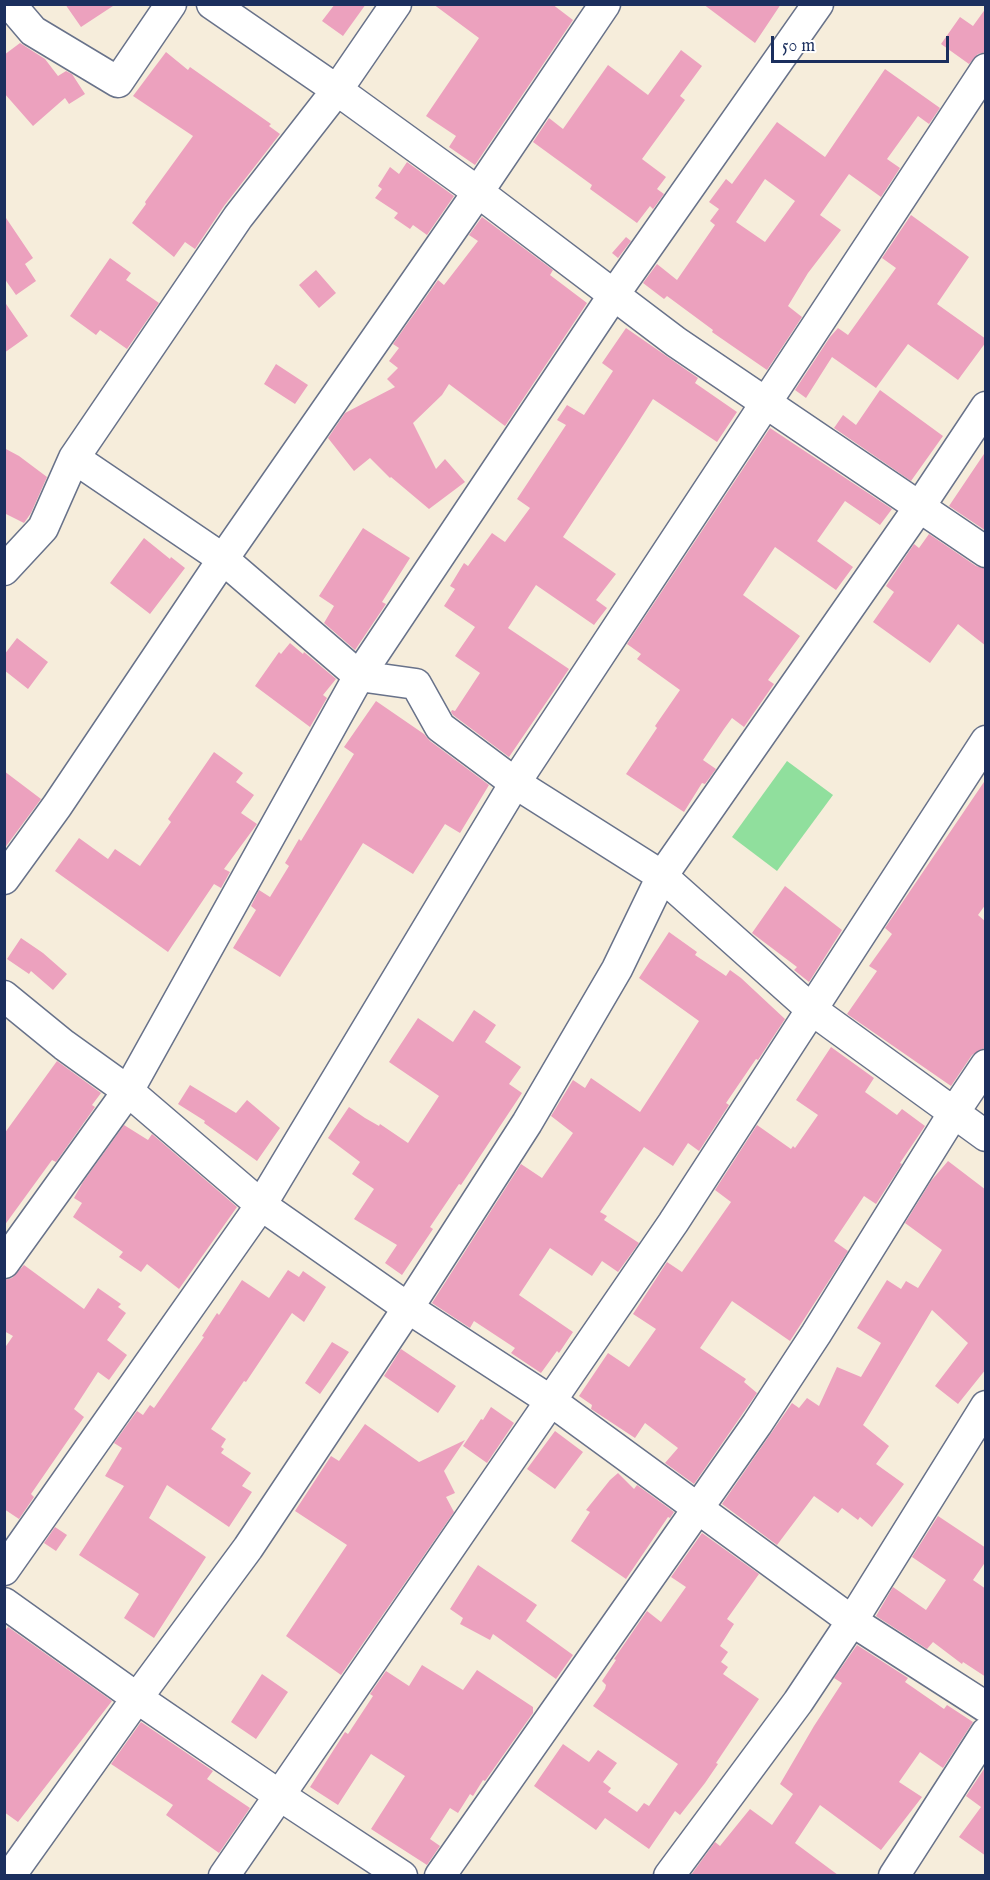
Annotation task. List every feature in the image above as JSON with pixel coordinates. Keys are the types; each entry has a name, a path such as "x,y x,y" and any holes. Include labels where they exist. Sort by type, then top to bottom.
{"street":[{"path":"10,4 33,31 117,82 171,4"},
{"path":"212,4 337,90 478,192 613,296 765,404 986,552"},
{"path":"4,570 43,528 74,458 238,217 337,90 396,4"},
{"path":"4,879 57,806 223,559 606,4"},
{"path":"4,1263 128,1091 359,676 613,296 818,4"},
{"path":"4,1570 261,1205 515,783 986,69"},
{"path":"10,1875 248,1548 408,1308 527,1124 617,969 662,876 986,408"},
{"path":"74,458 223,559 359,676 416,684 440,727 515,783 662,876 811,1009 986,1136"},
{"path":"224,1875 704,1177 986,741"},
{"path":"4,996 64,1045 128,1091 261,1205 408,1308 551,1401 852,1622 986,1707"},
{"path":"440,1875 699,1509 816,1334 986,1065"},
{"path":"669,1875 798,1702 852,1622 986,1406"},
{"path":"4,1603 137,1698 402,1875"},
{"path":"904,1872 986,1733"}],"green space":[{"path":"787,761 833,795 777,871 732,837"}],"building":[{"path":"65,4 116,4 81,27"},
{"path":"335,4 366,4 343,36 322,21"},
{"path":"433,4 552,4 573,20 475,165 449,147 456,136 426,116 479,38"},
{"path":"703,4 781,4 755,43"},
{"path":"986,8 986,52 978,54 969,64 941,44 960,17 973,26"},
{"path":"20,43 45,59 58,76 66,71 72,74 85,94 69,104 65,98 33,126 4,93 4,55"},
{"path":"681,50 702,66 680,96 685,100 642,159 666,177 657,189 664,194 653,209 650,206 637,223 590,189 592,185 533,142 549,118 563,129 608,65 648,95"},
{"path":"166,52 188,70 190,67 271,124 269,126 280,134 224,206 195,249 185,242 174,257 132,223 193,136 133,96"},
{"path":"885,69 940,108 929,124 918,116 887,159 900,168 881,197 849,174 820,215 841,230 808,273 788,306 802,317 767,370 712,332 713,330 667,296 664,299 643,283 657,264 677,280 715,225 710,221 719,209 709,202 726,179 732,184 777,122 825,157","holes":["765,179 795,201 765,242 736,222"]},
{"path":"407,162 454,196 427,235 413,225 410,229 394,218 398,213 375,198 382,189 378,186 390,167 399,174"},
{"path":"4,215 33,258 25,264 36,281 16,295 4,278"},
{"path":"911,215 969,257 937,304 986,339 986,342 958,380 908,344 876,388 832,357 806,398 795,390 830,337 838,328 848,335 896,268 882,258"},
{"path":"482,217 553,270 550,275 587,303 505,426 449,384 442,395 413,423 436,469 445,459 465,482 429,509 390,478 370,458 354,471 328,438 345,413 395,387 387,379 398,368 389,361 399,348 393,344 438,280 444,285 478,241 469,235"},
{"path":"626,237 631,241 618,258 612,253"},
{"path":"110,258 131,273 126,280 159,303 127,349 100,330 96,335 70,316"},
{"path":"316,270 336,293 319,308 299,285"},
{"path":"4,301 28,336 4,353"},
{"path":"626,328 698,378 695,383 737,412 717,442 653,399 563,537 616,574 596,600 607,608 594,625 536,585 508,628 569,669 509,757 451,712 455,711 480,673 455,656 475,627 444,606 455,589 450,586 464,563 468,566 492,533 505,542 530,508 517,499 566,425 557,420 567,405 584,415 613,371 602,363"},
{"path":"276,364 308,385 295,404 264,384"},
{"path":"880,390 943,436 911,481 834,428 843,415 856,425"},
{"path":"770,428 892,509 880,525 845,501 817,541 853,567 836,590 775,547 743,595 800,636 768,680 774,684 744,727 732,718 703,760 716,769 705,784 702,783 684,812 626,774 680,690 637,659 641,654 627,644"},
{"path":"4,448 47,477 24,523 4,513"},
{"path":"986,451 986,531 949,506"},
{"path":"363,528 410,558 382,602 386,604 355,650 324,623 334,606 319,596"},
{"path":"929,534 976,566 986,569 986,646 958,624 930,663 873,622 894,592 886,586 914,544 919,548"},
{"path":"144,538 185,568 150,614 110,583"},
{"path":"17,638 48,662 28,689 4,670 4,655"},
{"path":"290,643 336,679 323,695 327,698 310,727 255,686 279,652 281,654"},
{"path":"376,701 424,734 430,741 489,785 460,833 445,824 413,874 363,843 280,977 233,948 256,910 251,906 259,890 270,897 289,866 285,863 299,839 301,841 354,754 344,747"},
{"path":"214,752 243,773 236,782 254,795 241,813 257,824 224,869 230,872 221,888 214,884 168,952 55,871 79,838 108,859 115,849 140,866 171,822 168,819"},
{"path":"4,771 41,799 4,849"},
{"path":"986,779 986,904 978,915 986,922 986,1047 972,1055 951,1086 847,1014 877,971 869,966 892,934 885,928"},
{"path":"785,886 842,930 809,982 794,970 797,967 752,933"},
{"path":"669,932 697,952 695,955 726,976 730,970 741,978 785,1019 726,1103 729,1105 699,1151 688,1143 673,1166 644,1147 600,1212 607,1216 604,1220 639,1243 618,1272 602,1261 592,1276 550,1248 519,1295 573,1332 559,1353 557,1351 541,1373 511,1353 515,1348 474,1321 470,1328 432,1303 521,1164 542,1178 573,1133 551,1116 573,1080 585,1088 591,1078 640,1112 699,1021 639,978"},
{"path":"21,938 67,974 53,990 31,971 29,974 7,959"},
{"path":"474,1010 496,1025 485,1042 521,1067 509,1084 522,1093 430,1227 433,1229 402,1275 385,1263 397,1245 354,1219 374,1189 352,1174 360,1162 328,1138 349,1107 408,1143 439,1096 389,1062 418,1018 453,1042"},
{"path":"831,1047 874,1078 865,1092 897,1115 902,1109 925,1126 876,1204 864,1196 834,1241 848,1251 790,1341 732,1301 700,1348 746,1379 744,1382 757,1393 694,1484 665,1463 678,1448 645,1423 635,1438 591,1409 592,1405 579,1396 608,1353 629,1367 656,1329 633,1314 667,1262 682,1272 731,1202 715,1190 757,1125 791,1149 793,1146 795,1148 818,1115 796,1100"},
{"path":"57,1061 101,1093 92,1105 95,1107 56,1162 52,1160 4,1226 4,1134"},
{"path":"190,1085 236,1113 247,1100 280,1128 257,1161 204,1123 205,1121 178,1104"},
{"path":"124,1125 148,1140 152,1134 237,1207 179,1289 147,1264 141,1272 119,1257 123,1252 73,1217 82,1203 74,1198"},
{"path":"948,1161 986,1190 986,1369 958,1404 935,1386 968,1343 932,1310 863,1425 889,1446 876,1464 904,1484 872,1527 860,1517 858,1520 842,1508 838,1513 814,1496 777,1545 722,1504 792,1403 799,1408 807,1398 819,1406 837,1367 861,1377 881,1343 857,1328 887,1280 901,1289 906,1281 918,1288 942,1250 905,1223 931,1181"},
{"path":"24,1265 84,1309 98,1288 121,1304 118,1307 126,1313 107,1340 127,1355 109,1380 98,1372 74,1409 84,1417 31,1494 34,1497 19,1519 4,1509 4,1349 13,1336 4,1331 4,1280 12,1278"},
{"path":"288,1270 299,1277 303,1271 326,1287 304,1322 292,1313 211,1429 226,1439 221,1447 224,1449 221,1453 251,1473 242,1486 252,1492 229,1527 167,1485 149,1518 206,1557 154,1638 124,1618 139,1594 79,1555 124,1486 105,1476 122,1448 114,1443 137,1411 143,1415 150,1405 154,1408 204,1337 202,1336 217,1313 219,1315 242,1280 269,1298"},
{"path":"332,1342 349,1352 320,1394 305,1383"},
{"path":"401,1349 456,1386 438,1413 384,1376"},
{"path":"491,1407 514,1423 487,1463 463,1446"},
{"path":"365,1424 419,1462 465,1440 444,1471 455,1493 446,1497 454,1512 341,1675 286,1636 347,1545 295,1511 331,1456 339,1461"},
{"path":"555,1431 583,1452 555,1489 527,1469"},
{"path":"618,1473 634,1489 637,1485 674,1512 670,1518 668,1517 626,1579 571,1541 590,1512 586,1510"},
{"path":"938,1516 986,1548 986,1561 973,1580 986,1589 986,1677 963,1662 962,1664 933,1642 927,1649 876,1616 893,1587 926,1610 946,1580 912,1557"},
{"path":"55,1527 67,1535 56,1551 44,1543"},
{"path":"702,1533 759,1574 727,1619 734,1624 720,1646 728,1652 721,1662 728,1667 723,1674 759,1699 705,1783 680,1815 675,1811 649,1849 605,1818 596,1830 534,1786 563,1744 589,1762 598,1750 617,1763 603,1782 611,1788 608,1792 637,1812 644,1803 649,1806 678,1764 593,1706 605,1689 606,1685 602,1681 616,1660 614,1659 647,1611 661,1622 686,1587 671,1577"},
{"path":"478,1565 537,1605 526,1621 573,1655 556,1679 493,1634 490,1640 460,1624 463,1618 450,1609"},
{"path":"8,1627 112,1701 18,1822 4,1812 4,1632"},
{"path":"857,1645 908,1678 905,1682 944,1709 947,1705 973,1722 943,1768 920,1752 899,1782 922,1797 881,1850 820,1805 795,1843 838,1875 691,1875 715,1842 720,1846 750,1809 772,1825 793,1794 780,1784 842,1683 834,1678"},
{"path":"422,1665 463,1690 477,1670 533,1707 533,1713 473,1796 470,1794 458,1813 450,1808 430,1839 440,1846 427,1865 371,1829 405,1776 371,1754 338,1805 310,1787 345,1732 348,1734 373,1696 370,1694 386,1671 409,1686"},
{"path":"262,1674 288,1692 256,1739 231,1722"},
{"path":"141,1722 213,1771 207,1779 250,1808 219,1853 166,1815 173,1805 111,1764"},
{"path":"986,1766 986,1856 959,1837 981,1807 966,1796"}]}
